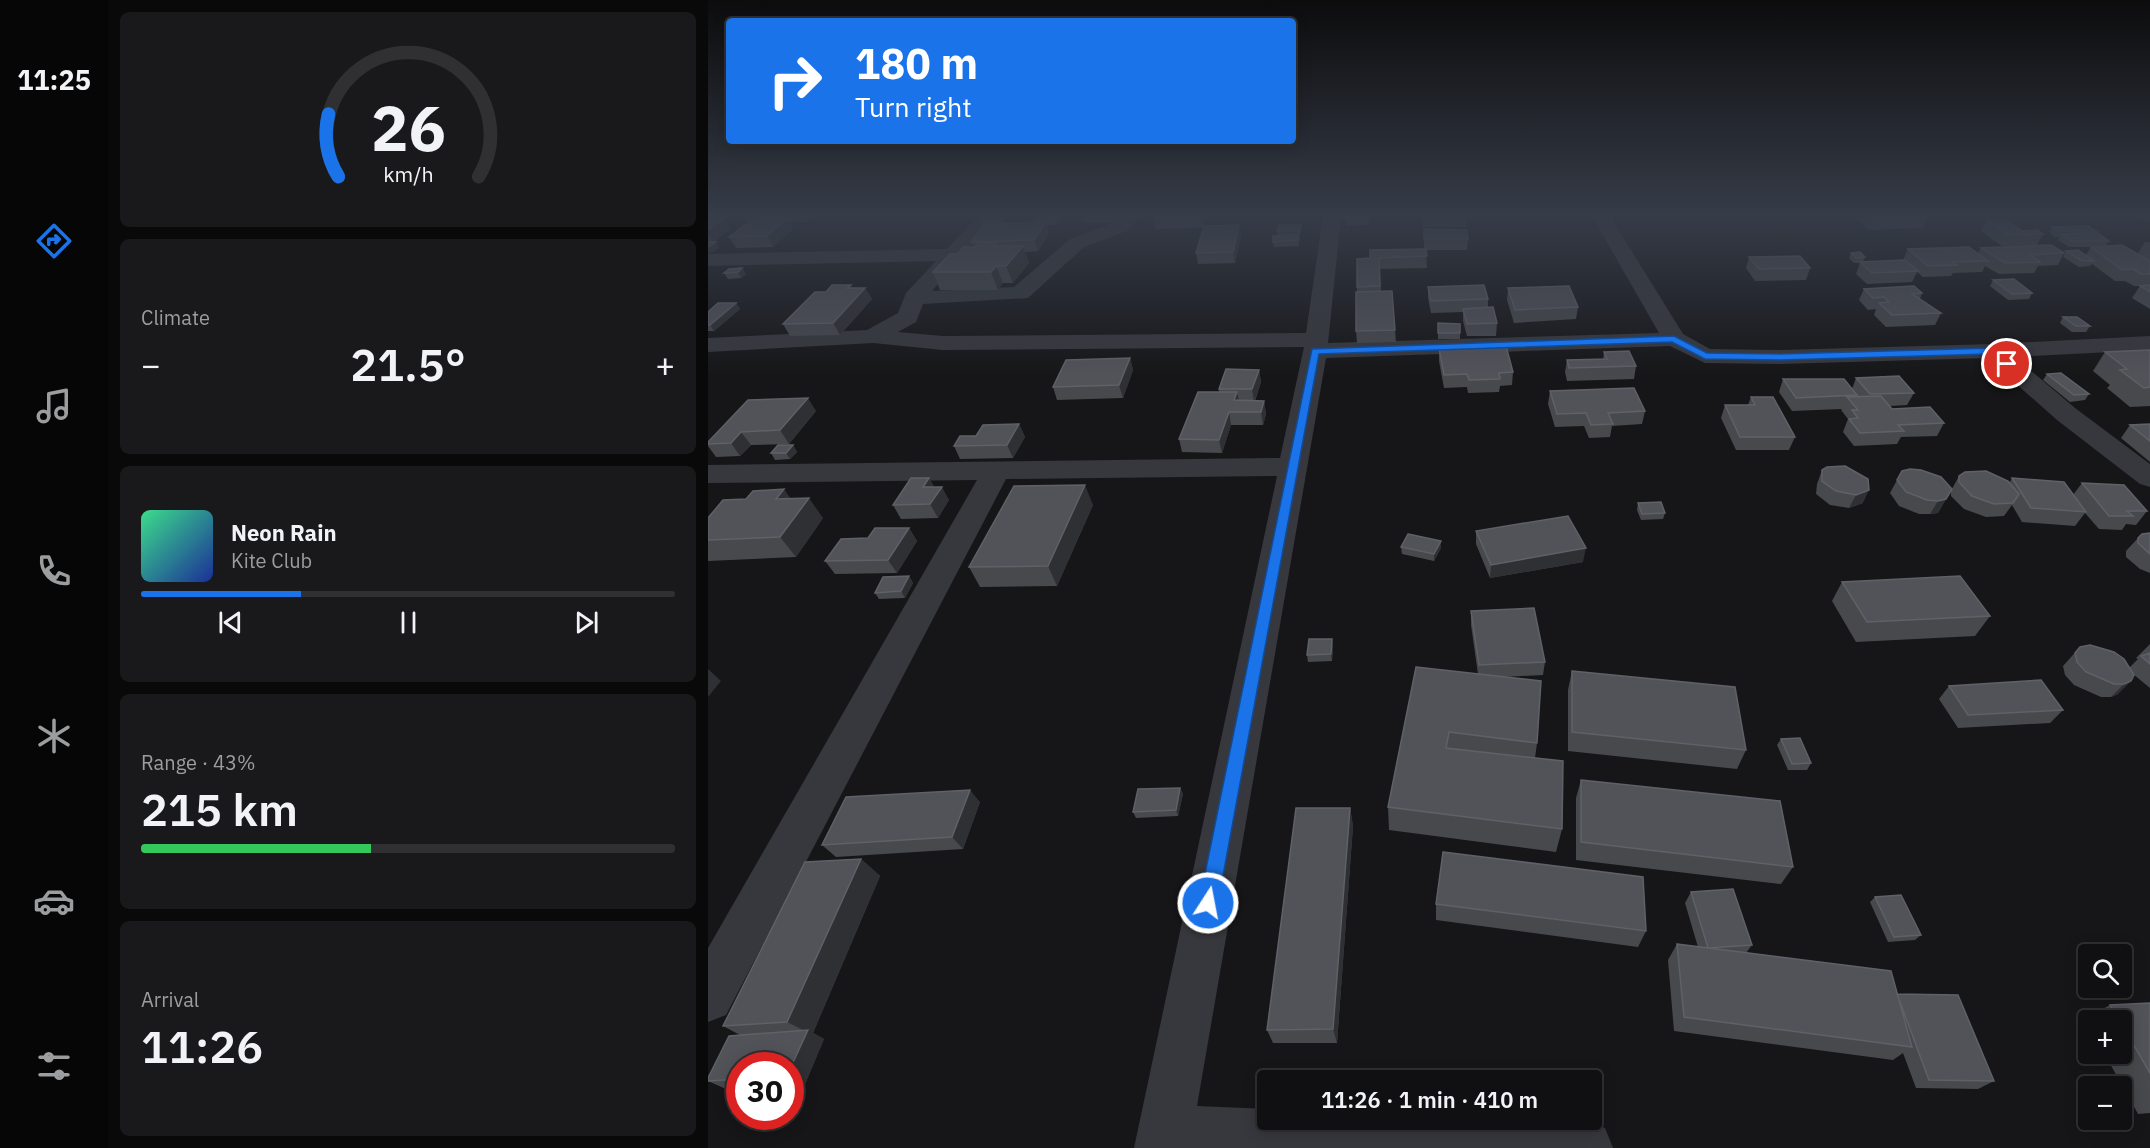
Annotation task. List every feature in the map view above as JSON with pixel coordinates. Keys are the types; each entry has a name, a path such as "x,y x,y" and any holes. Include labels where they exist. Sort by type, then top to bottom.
{"street":[{"path":"873,336 908,317 914,298 941,270"},
{"path":"914,298 1020,293 1047,270"},
{"path":"1325,270 1316,346 1163,1141 1585,1148"},
{"path":"1632,270 1674,339"},
{"path":"708,345 852,339 873,336 943,343 1316,346 1674,339 1705,356 1729,357 1993,351 2150,343"},
{"path":"1993,351 2066,414 2150,478"},
{"path":"708,474 1292,467"},
{"path":"708,997 996,471"},
{"path":"731,500 753,474"}],"building":[{"path":"728,270 740,270 738,272 724,273"},
{"path":"935,270 993,270 991,272 933,272"},
{"path":"1357,270 1379,270 1380,286 1357,287"},
{"path":"1868,270 1918,271 1872,273"},
{"path":"2134,270 2150,270 2150,274 2141,274"},
{"path":"2014,279 2032,293 2012,294 1993,280"},
{"path":"832,285 865,288 833,323 783,324 815,292 826,292"},
{"path":"1484,285 1488,299 1431,301 1428,287"},
{"path":"2150,285 2150,292 2140,286"},
{"path":"1569,286 1578,307 1515,310 1508,288"},
{"path":"1914,286 1922,293 1912,294 1941,313 1892,315 1879,303 1889,302 1884,297 1873,298 1864,289"},
{"path":"1392,291 1395,330 1356,331 1356,292"},
{"path":"718,303 736,303 708,325 708,312"},
{"path":"1493,307 1497,323 1467,324 1463,309"},
{"path":"2063,317 2077,317 2090,326 2076,326"},
{"path":"1438,323 1460,324 1460,333 1438,333"},
{"path":"1506,346 1513,372 1499,373 1500,379 1469,380 1467,374 1444,375 1439,348"},
{"path":"2150,350 2150,387 2144,388 2120,370 2127,369 2105,352"},
{"path":"1629,351 1636,366 1569,368 1567,360 1607,359 1604,352"},
{"path":"1130,358 1119,385 1053,387 1066,360"},
{"path":"1226,369 1259,370 1252,389 1219,389"},
{"path":"2061,373 2089,394 2074,395 2047,374"},
{"path":"1899,376 1914,393 1870,394 1856,378"},
{"path":"1783,379 1844,379 1857,395 1796,398"},
{"path":"1634,388 1645,411 1608,413 1613,424 1591,425 1586,413 1557,414 1550,391"},
{"path":"1198,392 1237,392 1234,400 1264,401 1261,412 1229,412 1219,440 1179,439"},
{"path":"1881,396 1892,409 1930,407 1944,423 1898,425 1904,431 1860,433 1849,419 1858,418 1852,410 1858,410 1847,397"},
{"path":"1751,397 1773,397 1795,437 1740,437 1725,405 1755,405"},
{"path":"808,398 780,430 741,432 731,443 708,444 748,400"},
{"path":"1019,424 1007,445 954,446 960,436 976,436 983,425"},
{"path":"2150,424 2150,441 2130,425"},
{"path":"778,445 793,445 786,453 771,453"},
{"path":"1845,466 1868,479 1869,490 1856,495 1836,491 1822,481 1822,470 1827,467"},
{"path":"1910,469 1941,477 1952,489 1946,499 1927,500 1906,492 1897,480 1902,471"},
{"path":"1986,471 2008,481 2019,494 2013,503 1994,504 1972,496 1959,482 1959,476 1965,472"},
{"path":"911,478 929,478 923,487 942,487 930,504 893,505"},
{"path":"2012,478 2064,482 2086,512 2031,508"},
{"path":"2082,483 2124,485 2147,511 2127,511 2133,516 2109,516"},
{"path":"1085,485 1048,566 969,567 1014,486"},
{"path":"784,489 776,499 809,498 780,537 708,540 708,518 723,500 746,499 753,491"},
{"path":"1661,502 1665,513 1642,514 1638,503"},
{"path":"1568,516 1586,548 1491,565 1476,531"},
{"path":"875,528 909,528 888,560 825,561 841,539 868,538"},
{"path":"2150,533 2150,554 2138,543 2138,538 2142,534"},
{"path":"1408,534 1441,541 1434,554 1401,547"},
{"path":"909,576 901,591 875,593 883,577"},
{"path":"1960,576 1990,616 1867,622 1842,582"},
{"path":"1534,608 1545,662 1479,665 1471,611"},
{"path":"1309,639 1332,639 1331,654 1307,655"},
{"path":"2090,645 2114,652 2124,659 2134,675 2131,681 2114,684 2086,672 2077,662 2075,653 2080,647"},
{"path":"2150,653 2150,664 2141,656"},
{"path":"1416,667 1541,681 1537,743 1449,732 1446,748 1563,761 1562,829 1388,807"},
{"path":"1572,671 1735,687 1746,750 1572,732"},
{"path":"2041,680 2063,710 1968,715 1949,686"},
{"path":"1800,738 1811,763 1792,764 1781,739"},
{"path":"1581,780 1780,801 1793,867 1581,842"},
{"path":"1180,788 1176,810 1133,812 1138,789"},
{"path":"970,790 952,837 822,845 846,797"},
{"path":"1296,808 1350,808 1333,1029 1267,1030"},
{"path":"1443,852 1643,877 1646,931 1436,904"},
{"path":"861,859 787,1022 723,1026 805,862"},
{"path":"1733,889 1752,945 1708,948 1691,892"},
{"path":"1901,895 1921,935 1894,937 1875,897"},
{"path":"1677,944 1891,971 1912,1047 1684,1017"},
{"path":"1897,994 1958,995 1994,1081 1929,1080"},
{"path":"2150,1003 2150,1073 2132,1042 2132,1010 2113,1010 2110,1005"},
{"path":"808,1030 798,1052 726,1052 726,1080 708,1081 729,1036"}],"route":[{"path":"1208,903 1315,351 1674,339 1705,356 1780,357 1993,351 2007,364"}]}
